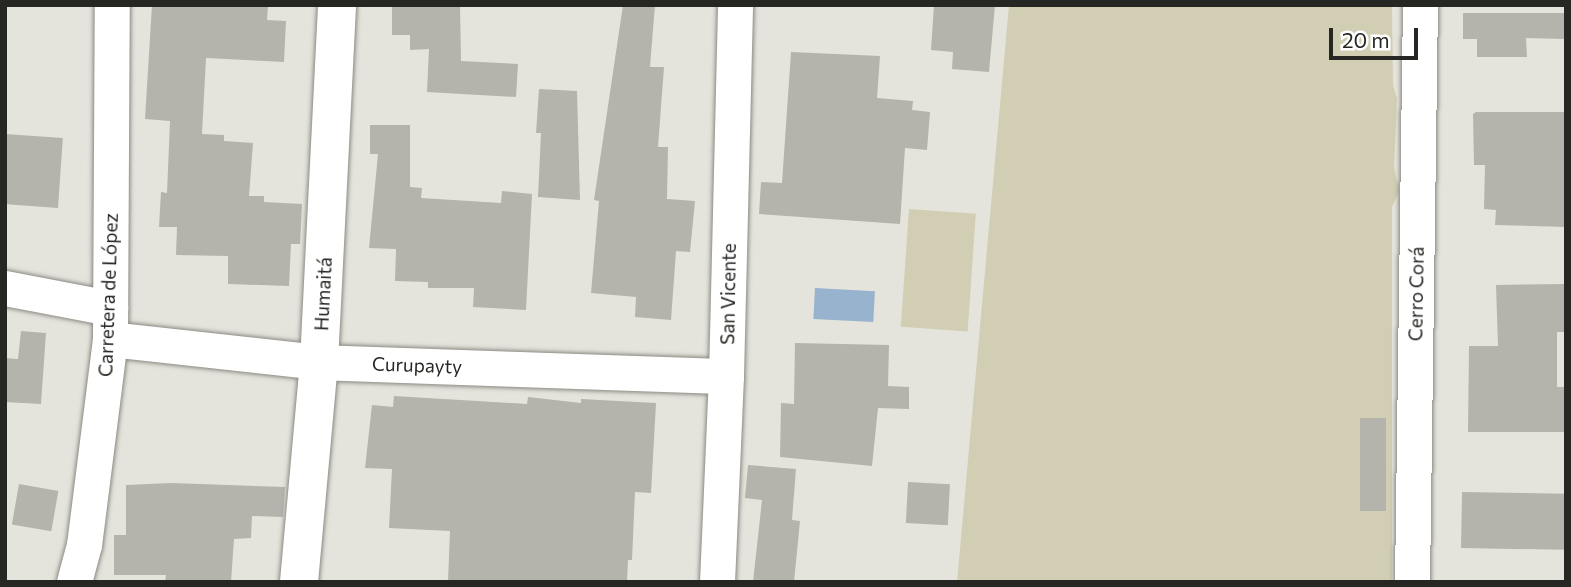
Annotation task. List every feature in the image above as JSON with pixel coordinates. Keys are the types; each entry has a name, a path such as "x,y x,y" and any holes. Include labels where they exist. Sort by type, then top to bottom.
{"street":[{"name":"Carretera de López","path":"74,582 84,545 110,323 112,5"},
{"name":"Humaitá","path":"299,582 320,362 337,5"},
{"name":"San Vicente","path":"717,582 726,376 734,5"},
{"name":"Cerro Corá","path":"1412,582 1420,5"},
{"name":"Curupayty","path":"5,288 110,323 320,362 726,376"}],"shaded area":[{"path":"1009,5 1392,5 1393,85 1397,99 1394,167 1399,191 1392,207 1392,582 957,582"},
{"path":"909,209 976,214 968,331 901,327"}],"water":[{"path":"815,288 875,291 873,322 813,319"}],"building":[{"path":"152,5 268,5 267,20 286,21 284,62 206,58 202,134 224,135 224,141 253,143 249,196 264,196 264,202 302,204 300,244 291,244 289,286 228,284 228,256 176,255 177,227 159,227 161,192 167,193 170,121 145,119"},
{"path":"392,5 460,5 461,61 518,64 516,97 427,92 429,49 410,50 410,35 392,35"},
{"path":"623,5 655,5 650,67 664,67 658,147 668,147 667,199 695,201 690,252 676,251 671,320 635,317 636,297 591,293 599,201 594,200"},
{"path":"934,5 995,5 989,72 952,69 953,52 931,50"},
{"path":"1463,13 1565,13 1565,39 1526,38 1527,57 1477,57 1477,39 1463,39"},
{"path":"791,52 880,56 877,98 913,101 912,110 930,112 927,150 905,148 900,224 759,214 761,182 782,183"},
{"path":"539,89 577,91 580,200 538,197 541,133 536,133"},
{"path":"1566,112 1566,227 1495,225 1496,210 1484,209 1485,165 1474,165 1473,114"},
{"path":"370,125 410,125 410,187 422,188 421,198 501,203 502,191 532,194 526,310 473,307 474,288 428,288 428,282 395,281 396,249 369,248 378,154 370,154"},
{"path":"5,134 63,138 58,208 5,204"},
{"path":"1566,284 1566,332 1557,332 1557,387 1566,387 1566,432 1468,432 1469,346 1498,346 1496,285"},
{"path":"21,331 46,333 41,404 5,402 5,358 18,359"},
{"path":"795,343 889,345 888,386 909,387 909,409 878,408 872,466 780,457 781,403 794,404"},
{"path":"394,396 527,404 528,397 581,403 581,399 656,403 651,493 635,492 632,560 628,560 627,582 448,582 450,531 389,528 392,469 365,468 372,405 393,407"},
{"path":"1360,418 1386,418 1386,511 1360,511"},
{"path":"748,465 796,469 792,520 800,521 794,582 753,582 762,500 745,498"},
{"path":"908,482 950,484 948,525 906,523"},
{"path":"171,483 285,487 283,517 252,516 251,538 234,539 231,582 165,582 166,575 114,575 114,535 126,535 126,485"},
{"path":"19,484 58,491 51,531 12,524"},
{"path":"1462,492 1566,494 1565,550 1461,548"}]}
